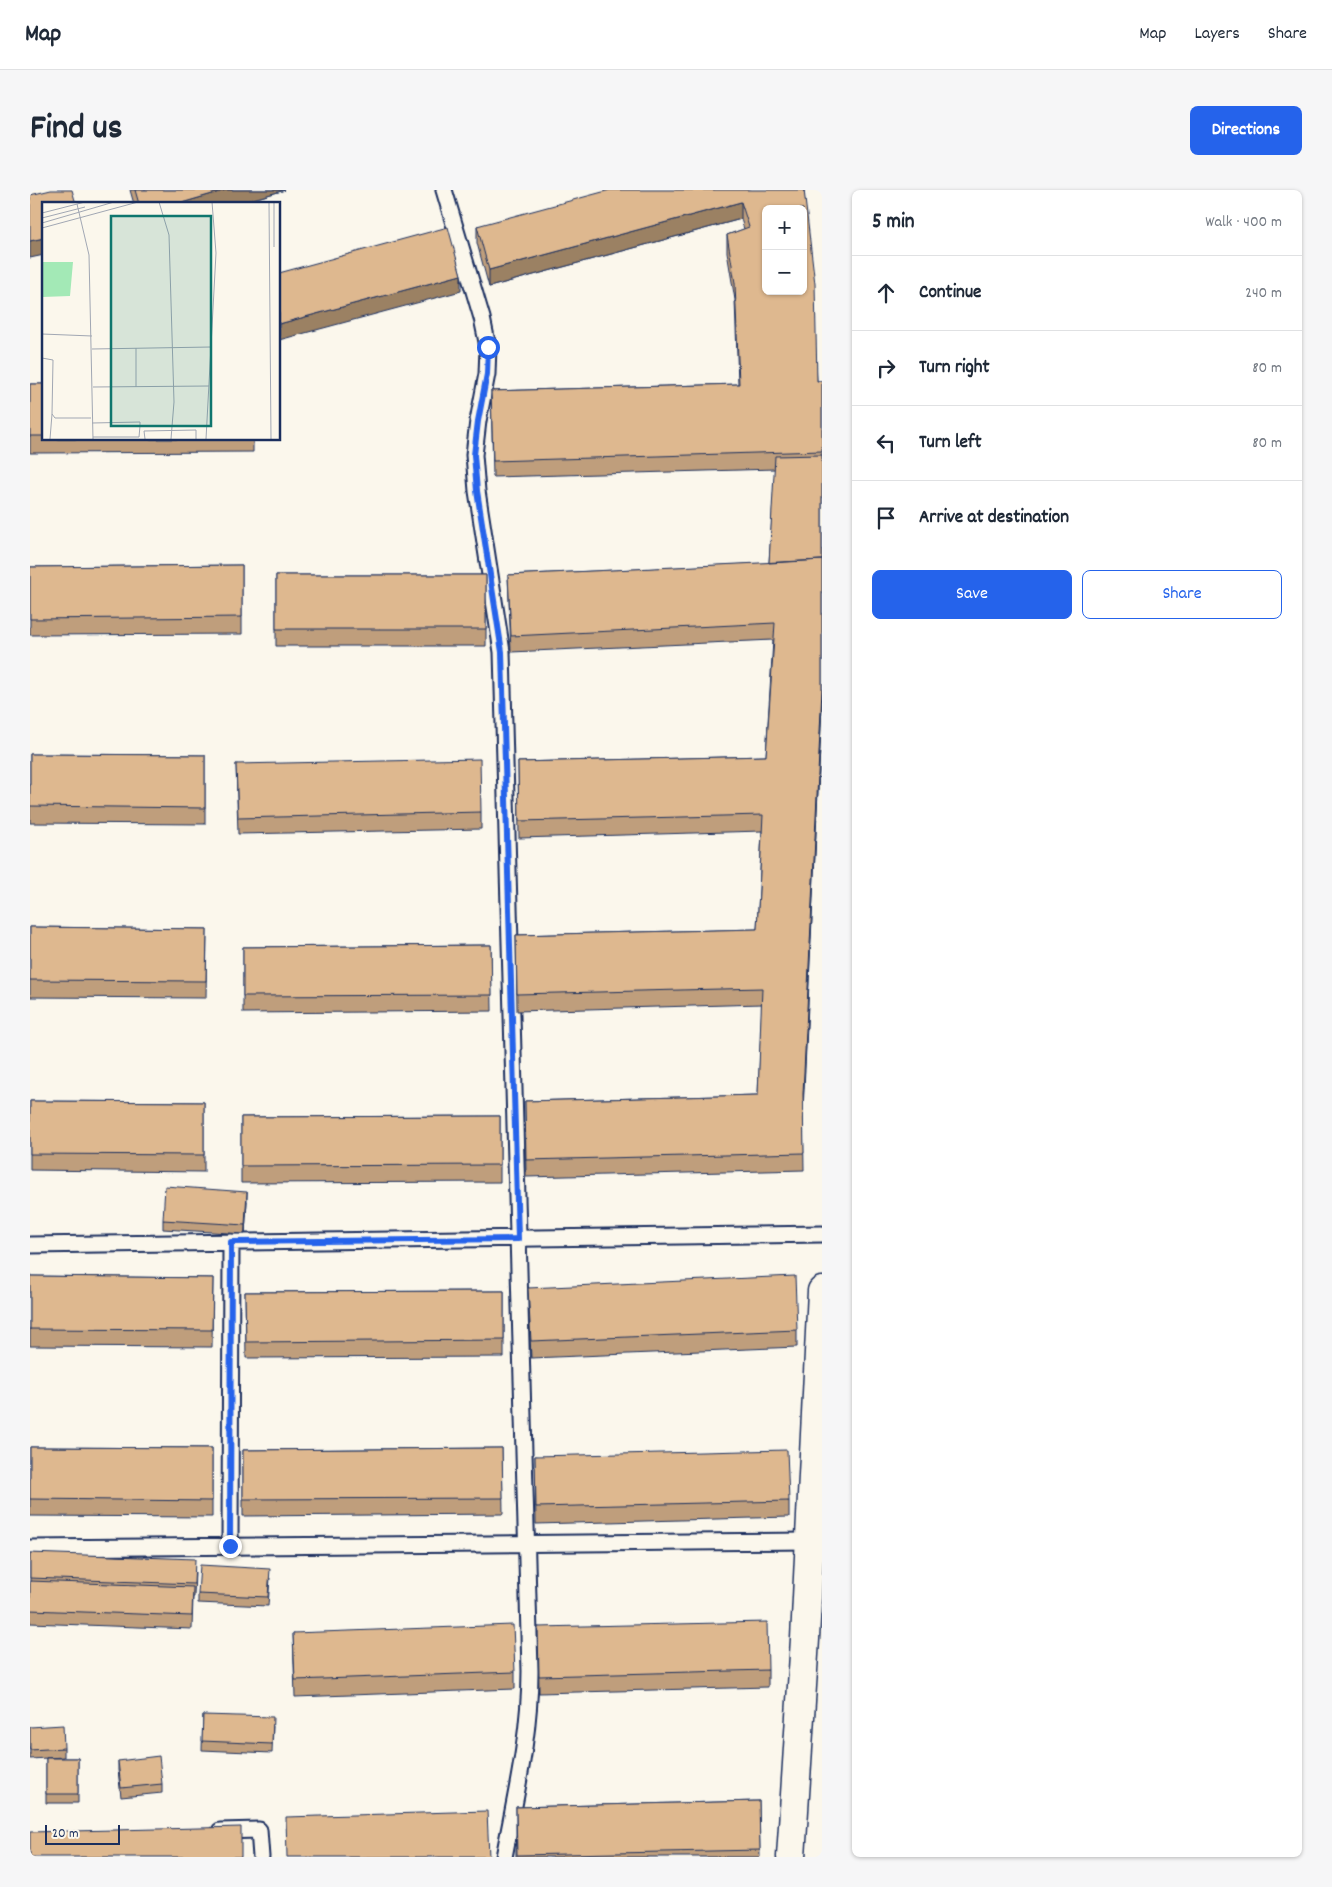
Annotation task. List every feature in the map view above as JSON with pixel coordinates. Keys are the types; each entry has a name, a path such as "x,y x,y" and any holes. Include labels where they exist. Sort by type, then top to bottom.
{"street":[{"path":"791,1857 810,1541 822,1291"}],"lane":[{"path":"444,190 482,318 488,347 487,374 474,455 477,491 502,652 530,1706 525,1745 504,1857"},
{"path":"30,1245 822,1234"},
{"path":"230,1546 231,1242"},
{"path":"30,1548 527,1542 810,1541"},
{"path":"209,1831 259,1830 261,1857"}],"building":[{"path":"51,190 72,190 75,202 42,202 42,238 30,241 30,195"},
{"path":"135,190 226,190 185,202 138,202"},
{"path":"610,190 804,190 806,205 762,205 762,295 807,295 807,216 815,284 817,381 822,381 822,451 493,461 491,391 739,384 735,283 727,235 749,227 741,202 489,270 477,226"},
{"path":"448,227 461,275 280,324 280,273"},
{"path":"30,384 42,384 42,436 30,436"},
{"path":"822,455 822,560 769,563 775,456"},
{"path":"822,560 822,689 803,1094 804,1153 526,1160 525,1101 758,1095 762,988 517,994 516,935 757,929 763,815 519,821 518,762 766,756 775,623 511,636 508,575"},
{"path":"242,565 242,617 30,619 30,567"},
{"path":"276,575 486,575 486,629 276,629"},
{"path":"30,754 205,755 205,808 30,806"},
{"path":"480,759 481,812 238,818 236,764"},
{"path":"30,927 207,929 206,981 30,980"},
{"path":"491,945 492,995 243,996 243,947"},
{"path":"30,1101 204,1102 204,1155 30,1154"},
{"path":"500,1116 500,1165 241,1166 241,1117"},
{"path":"165,1186 247,1192 245,1225 163,1220"},
{"path":"30,1276 213,1278 212,1330 30,1329"},
{"path":"795,1276 797,1330 531,1341 528,1288"},
{"path":"504,1291 504,1340 246,1342 245,1292"},
{"path":"30,1447 212,1448 212,1501 30,1499"},
{"path":"502,1448 503,1498 243,1499 243,1450"},
{"path":"787,1450 789,1501 536,1507 535,1456"},
{"path":"30,1553 195,1559 194,1584 30,1578"},
{"path":"200,1565 270,1569 268,1597 198,1594"},
{"path":"30,1581 193,1587 192,1616 30,1610"},
{"path":"767,1622 768,1670 539,1676 538,1627"},
{"path":"513,1625 515,1672 295,1680 293,1633"},
{"path":"203,1715 273,1717 272,1744 202,1741"},
{"path":"63,1725 64,1748 30,1750 30,1727"},
{"path":"159,1756 162,1784 121,1788 118,1761"},
{"path":"46,1758 78,1758 78,1794 46,1794"},
{"path":"759,1801 760,1850 517,1855 516,1807"},
{"path":"487,1811 489,1857 287,1857 286,1817"},
{"path":"241,1827 241,1857 30,1857 30,1832"}],"route":[{"path":"230,1546 231,1242 518,1239 502,652 477,491 474,455 487,374 488,347"}]}
